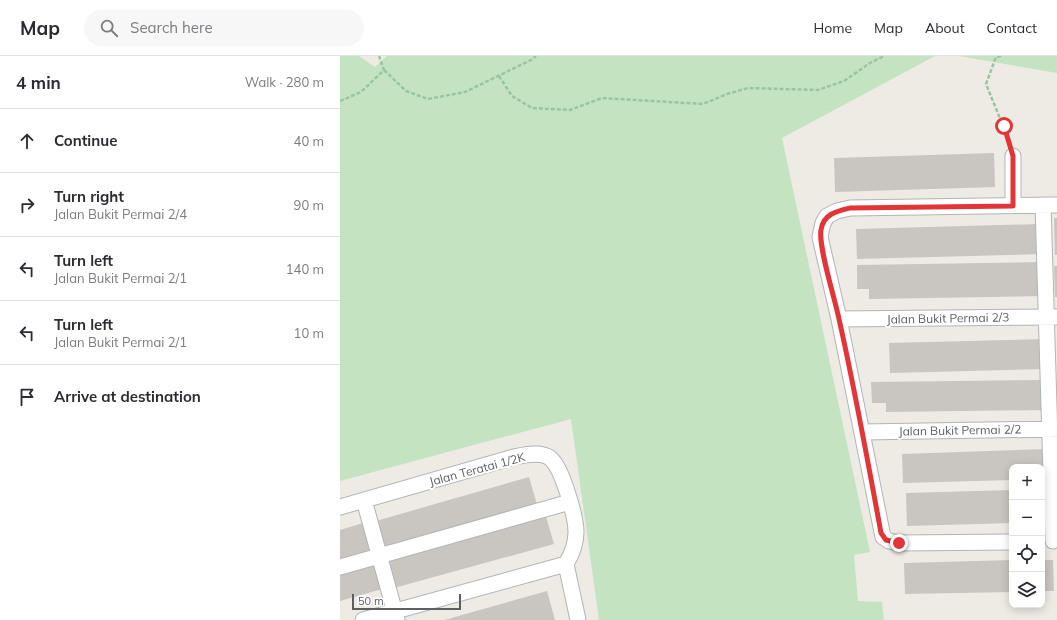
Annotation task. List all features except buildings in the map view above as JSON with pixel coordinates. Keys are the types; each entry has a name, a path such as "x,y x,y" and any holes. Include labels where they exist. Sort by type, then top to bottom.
{"street":[{"path":"1013,156 1013,206"},
{"path":"1009,542 899,543 886,540 881,533 839,319 820,237 823,223 827,216 837,211 850,208 1050,205 1053,429 1051,541"},
{"name":"Jalan Bukit Permai 2/3","path":"839,319 1052,317"},
{"name":"Jalan Bukit Permai 2/2","path":"862,432 1053,429"},
{"name":"Jalan Teratai 1/2K","path":"340,507 514,457 534,454 549,457 557,466 574,514 576,533 574,551 566,564"},
{"path":"364,500 396,616"},
{"path":"340,567 570,502"},
{"path":"363,620 396,616 566,564 578,620"}],"path":[{"path":"379,56 384,70 406,91 428,99 465,92 531,60 536,56"},
{"path":"499,76 512,96 532,108 570,110 602,98 703,104 727,94 748,88 818,90 844,80 870,63 884,56"},
{"path":"1001,56 995,57 986,84 1011,146 1013,156"},
{"path":"340,102 361,92 384,70"}],"green space":[{"path":"340,56 359,56 375,67 387,56 935,56 782,138 870,552 854,555 858,601 882,602 884,620 599,620 571,419 340,481"},
{"path":"959,56 1057,56 1057,73"}],"route":[{"path":"899,543 889,542 881,533 839,319 820,237 820,230 827,216 837,211 850,208 1013,206 1013,156 1004,126"}]}
